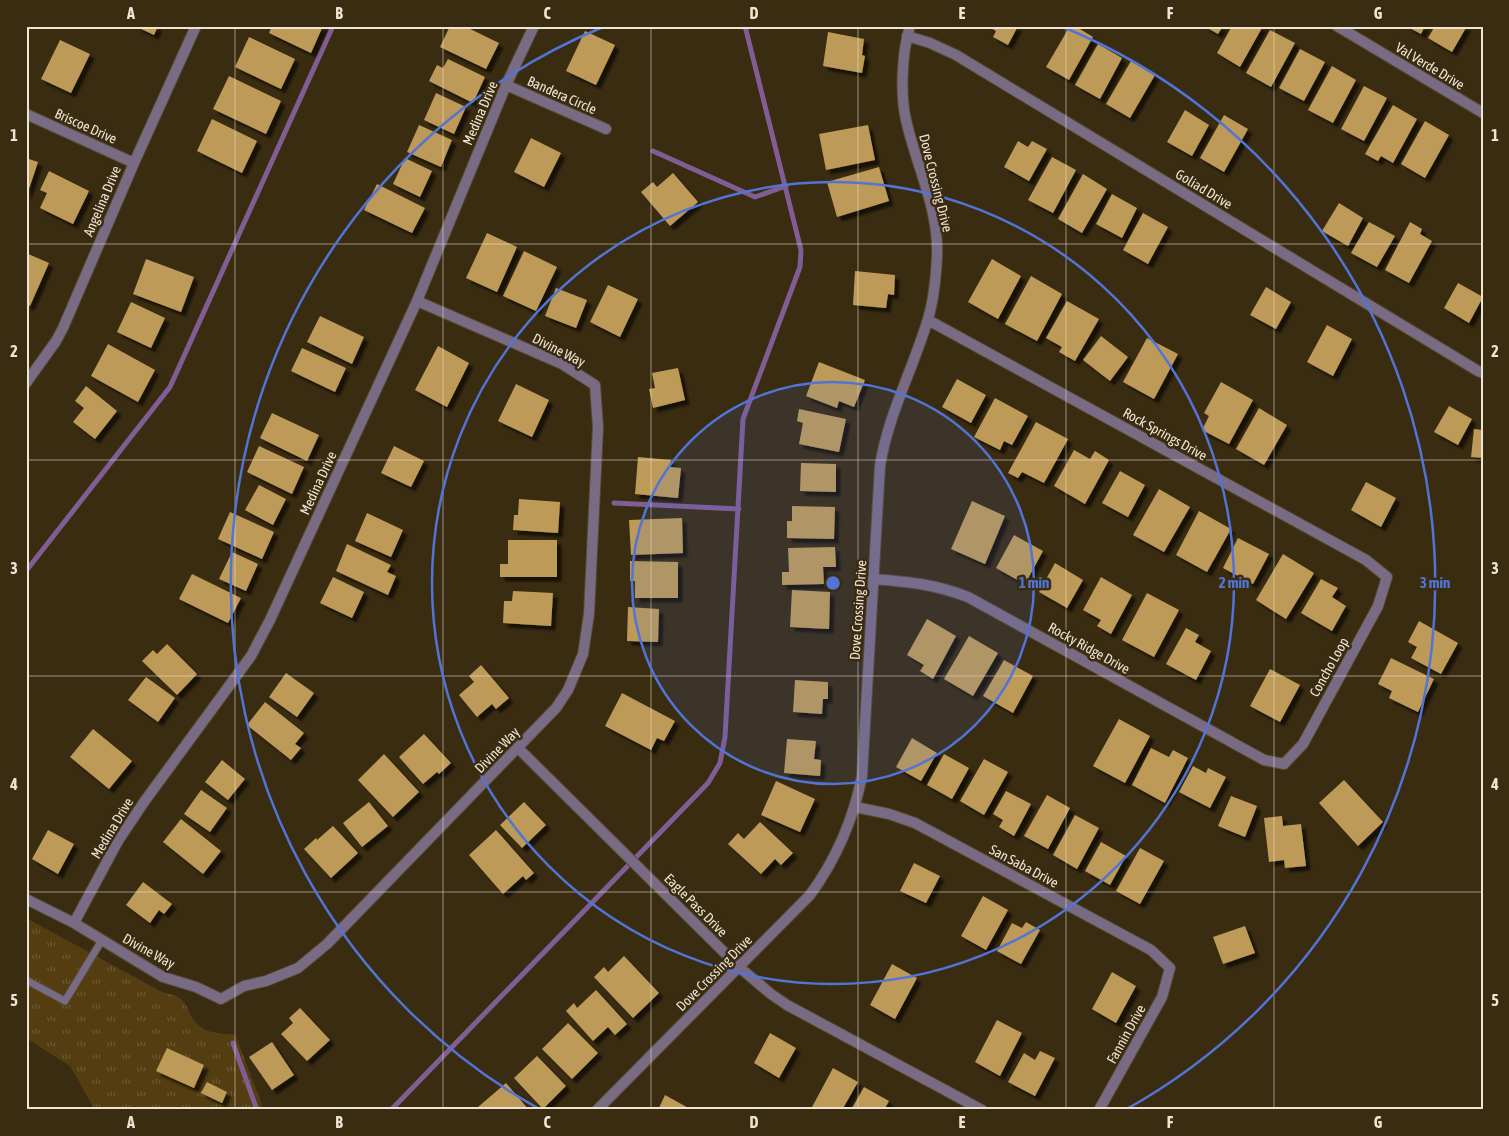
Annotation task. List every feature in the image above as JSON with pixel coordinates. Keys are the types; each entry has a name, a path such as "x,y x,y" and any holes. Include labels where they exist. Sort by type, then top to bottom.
{"street":[{"name":"Angelina Drive","path":"26,383 30,368 56,341 63,328 134,163 196,26"},
{"name":"Medina Drive","path":"74,923 118,841 144,802 251,656 270,620 417,301 506,85 534,26"},
{"name":"Val Verde Drive","path":"1337,26 1483,113"},
{"name":"Dove Crossing Drive","path":"598,1110 810,895 824,876 838,850 856,807 862,776 880,466 893,411 928,320 934,292 937,254 936,228 906,118 903,58 908,31"},
{"name":"Goliad Drive","path":"908,31 956,55 1483,373"},
{"name":"Bandera Circle","path":"506,85 606,129"},
{"name":"Briscoe Drive","path":"26,114 134,163"},
{"name":"Divine Way","path":"26,899 74,923 163,978 196,987 221,999 244,986 266,981 298,968 327,944 556,708 568,690 583,654 589,614 598,427 595,385 562,364 417,301"},
{"name":"Rock Springs Drive","path":"928,320 1366,560 1387,577"},
{"name":"Concho Loop","path":"1284,764 1303,744 1378,606 1387,577"},
{"name":"Rocky Ridge Drive","path":"874,579 925,583 968,597 1264,760 1284,764"},
{"name":"Eagle Pass Drive","path":"518,748 739,967 771,994 787,1005 982,1110"},
{"name":"San Saba Drive","path":"856,807 915,822 1151,950 1170,968"},
{"name":"Fannin Drive","path":"1099,1110 1162,997 1170,968"}],"lane":[{"path":"26,980 65,1001 102,940"}],"green space":[{"path":"26,918 162,992 179,998 184,1002 199,1026 204,1029 222,1034 235,1034 264,1110 95,1110 70,1066 26,1038"}],"building":[{"path":"135,26 158,26 154,35"},
{"path":"272,26 323,26 311,53 269,33"},
{"path":"450,26 464,26 499,43 486,69 440,47"},
{"path":"987,26 1018,26 1008,45 993,37 996,31"},
{"path":"1070,26 1075,26 1093,37 1069,80 1046,67"},
{"path":"1204,26 1223,26 1218,34"},
{"path":"1232,26 1263,26 1240,67 1217,53"},
{"path":"1406,26 1425,26 1421,34"},
{"path":"1435,26 1467,26 1452,52 1428,38"},
{"path":"1270,30 1295,43 1271,87 1246,73"},
{"path":"585,31 615,45 596,85 566,71"},
{"path":"828,32 864,39 862,55 865,56 862,73 823,66"},
{"path":"249,37 295,59 281,89 235,67"},
{"path":"60,40 90,54 71,93 41,79"},
{"path":"1098,44 1122,58 1100,99 1075,85"},
{"path":"1300,49 1325,62 1304,101 1279,88"},
{"path":"448,59 485,77 473,103 429,81 437,65 443,68"},
{"path":"1131,61 1155,75 1130,118 1106,104"},
{"path":"1332,66 1356,80 1333,123 1308,110"},
{"path":"229,76 281,101 266,134 213,109"},
{"path":"1364,86 1387,98 1364,141 1341,129"},
{"path":"436,93 466,107 454,134 424,120"},
{"path":"1393,105 1417,119 1393,163 1381,156 1378,161 1365,154"},
{"path":"1185,110 1209,125 1192,156 1167,142"},
{"path":"1224,115 1248,129 1224,172 1200,158"},
{"path":"212,119 257,141 242,173 197,151"},
{"path":"1425,121 1449,135 1425,178 1401,164"},
{"path":"419,125 452,140 441,167 407,152"},
{"path":"868,125 875,160 826,170 819,134"},
{"path":"531,138 561,153 544,187 514,172"},
{"path":"1018,141 1028,147 1032,141 1047,149 1029,181 1004,167"},
{"path":"1052,157 1076,170 1053,213 1028,200"},
{"path":"26,158 38,162 27,195 26,195"},
{"path":"405,158 432,171 420,197 393,184"},
{"path":"879,167 889,201 837,217 827,182"},
{"path":"49,171 89,191 73,224 40,208 47,193 40,190"},
{"path":"673,173 698,202 670,226 641,192 653,182 657,187"},
{"path":"1083,174 1107,189 1082,233 1058,219"},
{"path":"377,184 425,208 412,233 364,210"},
{"path":"1112,194 1137,208 1122,238 1096,224"},
{"path":"1339,203 1363,218 1348,246 1322,231"},
{"path":"1143,213 1168,227 1148,264 1123,250"},
{"path":"1369,222 1395,236 1377,267 1351,253"},
{"path":"1410,222 1422,229 1420,234 1432,241 1409,283 1385,270"},
{"path":"487,233 517,247 497,292 466,278"},
{"path":"524,251 557,267 536,311 503,296"},
{"path":"26,253 49,263 30,306 26,305"},
{"path":"146,259 194,277 181,312 133,294"},
{"path":"992,259 1021,276 998,319 968,302"},
{"path":"855,271 895,275 894,295 888,294 886,308 853,305"},
{"path":"1031,276 1062,294 1037,341 1005,324"},
{"path":"1458,283 1483,297 1469,323 1444,308"},
{"path":"608,285 638,299 620,337 590,322"},
{"path":"1266,287 1291,302 1276,329 1250,315"},
{"path":"556,288 587,300 576,328 545,316"},
{"path":"1067,301 1099,319 1075,361 1059,352 1062,347 1046,338"},
{"path":"131,302 165,318 151,348 117,332"},
{"path":"320,316 364,337 352,364 307,342"},
{"path":"1327,325 1352,339 1333,376 1307,362"},
{"path":"1101,336 1128,357 1110,381 1083,360"},
{"path":"1147,338 1178,354 1154,399 1123,382"},
{"path":"108,344 155,370 138,402 91,376"},
{"path":"438,346 469,363 447,407 415,390"},
{"path":"302,348 346,368 335,392 291,371"},
{"path":"819,362 865,380 854,407 839,401 837,408 806,396"},
{"path":"678,368 685,400 653,408 649,389 655,388 652,373"},
{"path":"957,379 986,395 971,423 942,407"},
{"path":"1221,382 1253,400 1229,444 1202,430 1209,416 1204,413"},
{"path":"516,384 549,400 532,437 498,421"},
{"path":"86,386 117,411 95,439 73,422 84,408 75,401"},
{"path":"995,398 1028,416 1012,445 1004,441 1000,450 974,437"},
{"path":"1449,406 1472,419 1458,445 1434,432"},
{"path":"1259,408 1287,425 1264,465 1236,449"},
{"path":"799,409 846,419 839,452 799,444 803,423 797,421"},
{"path":"272,413 319,435 307,461 260,438"},
{"path":"1036,422 1068,439 1044,483 1022,472 1018,478 1008,473"},
{"path":"1474,429 1483,430 1483,458 1471,457"},
{"path":"259,446 304,467 292,494 247,472"},
{"path":"394,446 424,461 411,487 381,473"},
{"path":"1074,450 1090,459 1095,451 1109,460 1085,504 1054,486"},
{"path":"638,457 671,460 670,467 681,468 678,498 635,494"},
{"path":"801,463 836,464 836,492 800,491"},
{"path":"1120,471 1145,485 1128,517 1102,503"},
{"path":"1366,482 1396,498 1381,527 1351,510"},
{"path":"259,485 286,499 273,525 245,510"},
{"path":"1159,489 1190,507 1164,552 1133,535"},
{"path":"519,499 560,502 558,533 513,530 514,515 518,515"},
{"path":"972,501 1005,516 985,564 951,549"},
{"path":"792,506 835,507 834,539 787,538 787,521 792,521"},
{"path":"1199,511 1231,529 1207,572 1176,555"},
{"path":"230,512 274,532 262,559 218,539"},
{"path":"367,513 403,530 391,557 355,541"},
{"path":"682,518 683,553 631,555 629,520"},
{"path":"1014,535 1043,551 1025,584 996,568"},
{"path":"1238,538 1269,554 1253,584 1223,568"},
{"path":"508,540 557,540 557,577 500,577 500,564 508,564"},
{"path":"347,544 391,565 387,572 396,576 388,595 336,571"},
{"path":"835,547 836,567 823,567 824,584 782,585 782,572 789,572 788,548"},
{"path":"232,552 258,564 246,591 219,579"},
{"path":"1283,554 1314,573 1286,619 1256,600"},
{"path":"630,561 678,562 678,598 635,598 635,581 630,581"},
{"path":"1055,563 1083,580 1067,608 1039,592"},
{"path":"192,574 241,598 228,623 179,599"},
{"path":"333,577 364,592 352,618 320,603"},
{"path":"1101,577 1132,595 1111,634 1097,626 1101,620 1083,610"},
{"path":"1321,579 1338,588 1332,597 1346,606 1332,631 1301,613"},
{"path":"792,590 830,592 829,629 790,627"},
{"path":"513,591 553,593 551,626 503,623 504,601 512,601"},
{"path":"1147,593 1179,610 1154,657 1122,640"},
{"path":"628,607 659,609 658,642 627,641"},
{"path":"927,619 956,636 933,679 920,671 924,665 907,655"},
{"path":"1419,621 1458,643 1441,674 1411,658 1417,647 1408,642"},
{"path":"1186,628 1199,635 1195,642 1211,651 1196,680 1166,664"},
{"path":"969,636 998,653 973,696 944,679"},
{"path":"167,644 197,674 177,695 142,661 153,650 157,654"},
{"path":"1391,658 1434,679 1418,712 1389,698 1392,691 1378,684"},
{"path":"1004,660 1033,676 1013,713 983,696"},
{"path":"481,665 509,698 496,709 492,704 477,717 459,695 474,682 469,676"},
{"path":"1270,669 1300,685 1280,722 1250,706"},
{"path":"286,673 314,693 297,717 269,697"},
{"path":"146,677 175,698 158,722 128,700"},
{"path":"795,680 828,682 828,699 823,699 822,714 793,712"},
{"path":"622,693 675,721 664,741 657,738 651,750 605,726"},
{"path":"265,702 304,733 295,744 301,748 291,760 247,725"},
{"path":"1119,719 1150,736 1125,783 1093,766"},
{"path":"93,729 132,761 109,789 70,757"},
{"path":"424,734 451,763 439,774 437,772 423,784 399,757"},
{"path":"912,738 937,753 921,781 896,767"},
{"path":"787,739 816,741 814,759 821,760 820,776 784,773"},
{"path":"1151,748 1169,757 1173,750 1188,758 1165,803 1132,785"},
{"path":"384,754 419,792 393,817 358,780"},
{"path":"944,754 969,768 952,799 927,785"},
{"path":"984,759 1008,772 984,815 960,801"},
{"path":"222,760 245,779 228,800 205,782"},
{"path":"1193,766 1206,773 1208,768 1226,777 1210,808 1179,792"},
{"path":"1344,780 1383,822 1358,846 1319,803"},
{"path":"776,781 815,799 800,832 761,815"},
{"path":"201,790 227,808 210,832 184,814"},
{"path":"1006,791 1031,804 1014,836 999,827 1003,820 993,814"},
{"path":"1047,795 1070,808 1048,849 1024,836"},
{"path":"1231,796 1257,806 1245,837 1218,826"},
{"path":"369,802 388,826 362,847 343,823"},
{"path":"524,802 546,825 522,848 500,825"},
{"path":"1075,815 1099,828 1077,869 1053,855"},
{"path":"1282,816 1283,826 1301,824 1306,866 1285,868 1284,860 1269,862 1264,818"},
{"path":"181,819 221,851 203,874 163,842"},
{"path":"760,822 793,853 781,865 775,859 761,874 728,844 738,833 744,839"},
{"path":"333,826 358,853 331,878 304,849"},
{"path":"48,830 74,844 58,874 32,859"},
{"path":"496,830 534,873 526,880 523,876 503,894 469,855"},
{"path":"1101,842 1126,856 1110,885 1085,871"},
{"path":"1140,848 1164,861 1140,904 1116,891"},
{"path":"914,863 940,876 926,903 900,891"},
{"path":"143,882 172,904 164,914 159,910 150,923 126,905"},
{"path":"983,896 1008,910 986,950 961,936"},
{"path":"1026,922 1040,930 1021,964 997,951 1012,923 1022,928"},
{"path":"1245,926 1255,953 1223,964 1213,937"},
{"path":"624,956 659,993 633,1018 594,977 604,967 608,972"},
{"path":"892,964 917,978 895,1019 870,1005"},
{"path":"1112,972 1136,986 1116,1023 1092,1009"},
{"path":"596,990 627,1024 615,1035 608,1027 593,1041 566,1011 574,1003 577,1008"},
{"path":"300,1008 330,1040 307,1061 281,1034 293,1023 289,1018"},
{"path":"997,1020 1022,1033 1000,1076 975,1062"},
{"path":"568,1023 598,1053 572,1079 542,1049"},
{"path":"770,1033 796,1048 779,1078 754,1063"},
{"path":"272,1042 294,1075 272,1090 249,1057"},
{"path":"167,1048 204,1065 194,1088 156,1071"},
{"path":"1040,1051 1055,1058 1035,1096 1008,1082 1024,1053 1035,1060"},
{"path":"537,1056 566,1086 543,1109 514,1078"},
{"path":"833,1068 858,1082 842,1110 817,1110 812,1107"},
{"path":"207,1082 227,1092 222,1103 201,1093"},
{"path":"506,1083 529,1110 480,1110 478,1107"},
{"path":"864,1087 889,1101 884,1110 851,1110"},
{"path":"665,1095 692,1110 658,1110"}],"waterway":[{"path":"26,571 170,387 333,26"},
{"path":"391,1110 708,783 720,763 725,737 743,419 800,267 801,250 745,26"},
{"path":"653,151 755,197 786,186"},
{"path":"614,503 739,509"},
{"path":"233,1043 257,1110"}]}
